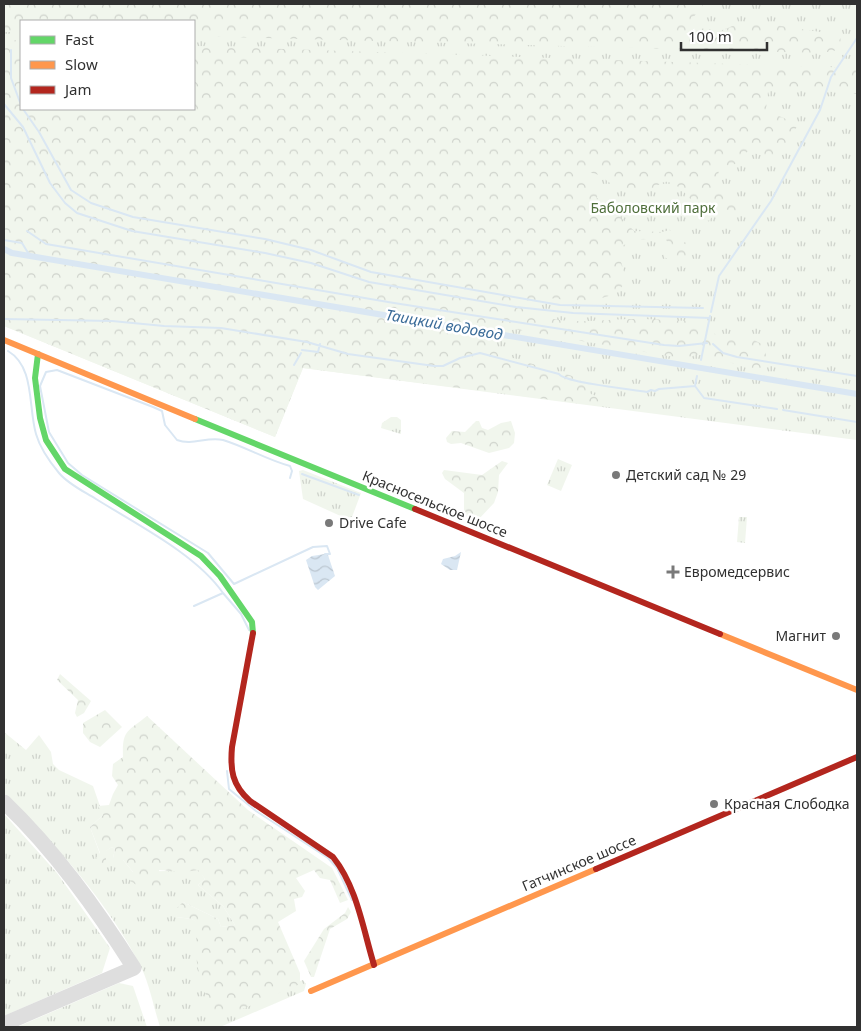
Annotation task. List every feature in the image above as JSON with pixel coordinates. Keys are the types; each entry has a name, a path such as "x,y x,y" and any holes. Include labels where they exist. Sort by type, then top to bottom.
{"street":[{"name":"Красносельское шоссе","path":"4,340 857,690"},
{"path":"38,354 35,378 40,418 46,440 64,469 201,556 220,576 252,622 253,640 248,673 232,747 230,766 233,780 239,791 250,801 333,857 341,867 349,881 374,965"},
{"name":"Гатчинское шоссе","path":"311,992 857,757"}],"green space":[{"name":"Баболовский парк","path":"4,4 857,4 857,440 303,368 275,437 4,326"},
{"path":"4,4 704,4 692,19 698,28 722,31 732,26 762,23 840,35 841,46 834,51 820,53 195,36 195,20 20,20 20,32 4,32"},
{"name":"Баболовский парк","path":"20,40 20,110 195,110 195,46 857,68 857,94 801,88 768,91 766,111 784,118 797,127 788,139 783,153 770,158 748,151 735,164 719,167 718,179 740,206 738,211 721,209 708,221 685,193 674,184 666,182 649,189 621,191 599,175 585,171 583,175 598,187 597,198 605,201 634,231 662,232 670,230 685,244 690,252 685,268 664,257 669,243 664,238 633,241 627,243 618,251 624,272 623,285 616,292 607,297 584,300 538,296 529,312 542,317 569,321 636,319 699,321 700,328 723,337 750,338 764,345 766,356 764,371 696,354 690,358 674,357 507,328 492,350 579,378 591,394 609,401 615,408 303,368 275,437 4,326 4,41"},
{"path":"391,417 397,417 401,420 401,434 381,428 382,423"},
{"path":"476,421 479,421 482,428 488,430 501,423 511,421 515,433 514,443 509,448 489,453 461,443 451,444 447,442 446,438 452,431 465,432"},
{"path":"558,459 572,465 561,491 547,485"},
{"path":"502,461 508,463 499,475 498,492 494,503 477,521 469,521 464,512 464,493 445,479 442,473 444,470 482,475"},
{"path":"303,470 361,493 352,517 345,518 303,499 299,471"},
{"path":"739,517 747,517 745,543 737,542"},
{"path":"60,674 91,701 84,713 77,717 75,713 78,700 57,680"},
{"path":"105,710 122,727 100,747 90,742 83,733 83,723"},
{"path":"147,716 248,810 332,868 348,900 340,903 330,880 320,878 314,870 296,878 305,891 302,897 294,899 296,911 278,922 300,973 300,984 215,1021 199,973 197,961 197,937 200,925 192,919 176,917 177,908 183,902 218,919 221,927 235,925 223,906 198,885 205,879 198,870 184,872 159,870 163,885 150,893 130,881 133,872 123,860 116,861 113,858 115,849 112,847 106,851 106,865 100,863 96,858 100,853 90,827 103,815 98,806 109,805 118,785 112,776 113,764 123,757 124,741 127,732"},
{"path":"4,732 26,750 39,735 51,752 53,764 59,770 93,786 103,815 90,827 100,854 112,847 115,849 113,858 123,860 133,872 199,870 205,879 198,885 223,906 235,925 221,927 218,919 183,902 176,917 192,919 300,984 300,981 303,980 306,984 304,991 220,1027 160,1027 142,969 114,921 62,854 4,793"},
{"path":"4,814 57,873 110,948 102,973 4,1016"},
{"path":"348,907 351,912 347,919 330,929 314,977 311,977 304,961 324,929 345,913"},
{"path":"119,983 133,986 147,1027 17,1027"}],"water":[{"path":"461,552 457,570 450,570 441,564 443,559 455,556"},
{"path":"328,555 335,576 318,590 315,587 306,560 312,556"}],"waterway":[{"path":"711,312 719,276 771,201 820,110 831,77 857,38"},
{"path":"11,50 11,78 20,102"},
{"path":"4,104 23,127 50,183 65,203 77,213 132,231 265,253 311,263 369,282 516,307 573,313 710,318"},
{"path":"24,110 39,132 71,190 91,203 133,217 265,239 311,250 371,272 560,305 703,308"},
{"path":"27,231 46,244 394,303 664,345 679,346 707,343"},
{"name":"Таицкий водовод","path":"4,240 22,243 30,256"},
{"name":"Таицкий водовод","path":"4,249 12,253 857,394"},
{"path":"701,360 710,316"},
{"path":"4,319 112,321 164,326 221,328 307,342 348,354 434,366 443,366 460,358 480,353 559,374 573,380 599,385 647,392 695,386"},
{"path":"302,350 318,352 320,344"},
{"path":"713,344 723,353 737,357 857,376"},
{"path":"8,351 17,358 23,367 27,377 36,434 45,454 59,473 76,487 147,529 181,553 197,565 223,593"},
{"path":"294,365 301,353"},
{"path":"290,478 292,471 290,466 223,440 211,439 189,442 177,440 165,425 162,411 57,370 46,372 40,386 49,432 68,463 82,475 208,553 234,584 313,547 327,546 330,554 325,554"},
{"path":"697,376 695,386 704,398 777,409"},
{"path":"783,410 857,422"},
{"path":"302,474 359,495"},
{"path":"194,606 223,593 241,614 249,630"},
{"path":"227,771 229,789 256,811 328,858 337,868 352,900"}],"taxiway":[{"path":"4,802 58,860 105,924 134,968 4,1024"}],"traffic: fast":[{"path":"38,354 35,378 40,418 46,440 65,469 201,556 220,576 252,622 253,633"},
{"path":"195,419 415,509"}],"traffic: slow":[{"path":"4,340 195,419"},
{"path":"720,634 857,690"},
{"path":"311,991 596,869"}],"traffic: jam":[{"path":"415,509 720,634"},
{"path":"253,633 232,747 231,763 236,783 250,801 333,857 348,881 354,895 374,965"},
{"path":"596,869 857,757"}],"place":[{"name":"Детский сад № 29","path":"616,475"},
{"name":"Drive Cafe","path":"329,523"},
{"name":"Евромедсервис","path":"673,572"},
{"name":"Магнит","path":"836,636"},
{"name":"Красная Слободка","path":"714,804"}]}
